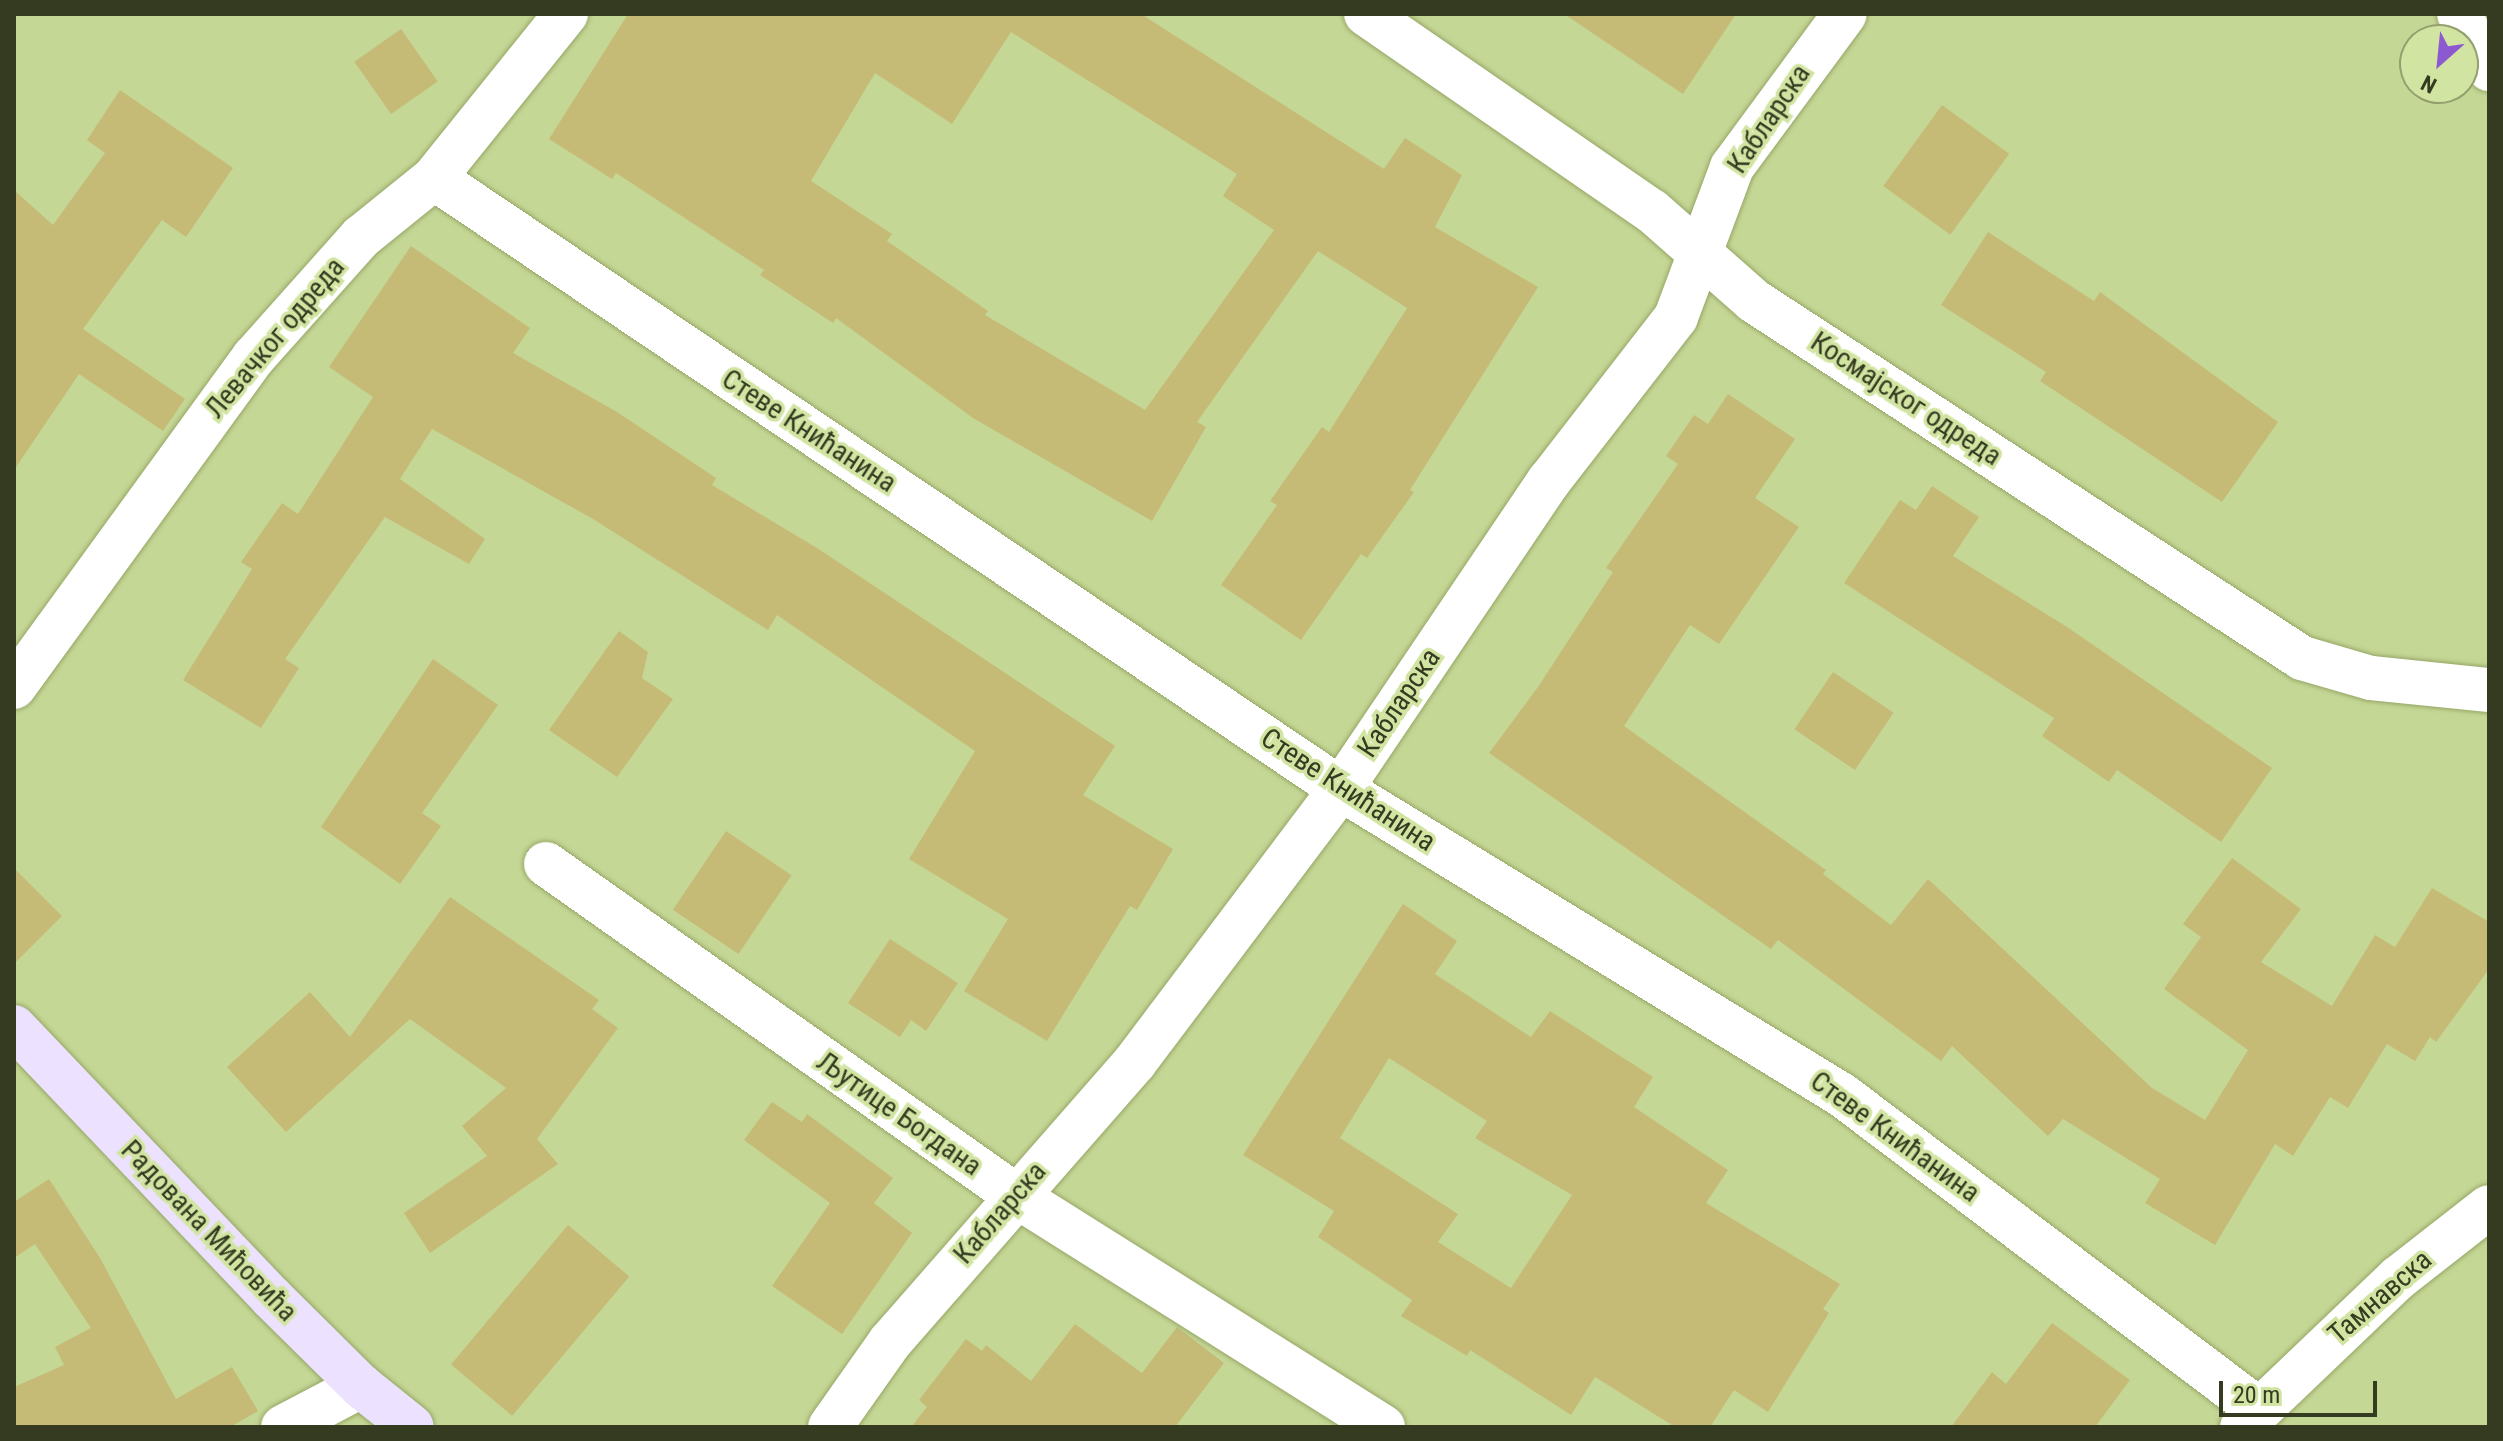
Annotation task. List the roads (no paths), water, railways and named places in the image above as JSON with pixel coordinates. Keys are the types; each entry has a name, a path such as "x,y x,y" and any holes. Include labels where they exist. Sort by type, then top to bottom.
{"street":[{"name":"Левачког одреда","path":"14,687 254,357 361,237 434,178 566,14"},
{"name":"Космајског одреда","path":"1366,14 1652,211 1699,257 1754,301 2302,658 2371,678 2489,690"},
{"name":"Кабларска","path":"830,1427 890,1342 1015,1195 1135,1062 1341,789 1549,481 1676,317 1732,167 1845,14"},
{"path":"2459,14 2489,69"},
{"name":"Стеве Книћанина","path":"434,178 1341,789 1842,1095 2250,1418"},
{"name":"Љутице Богдана","path":"546,864 1015,1195 1383,1427"},
{"name":"Радована Мићовића","path":"14,1027 361,1386 412,1427"},
{"name":"Тамнавска","path":"2250,1418 2398,1278 2489,1207"},
{"path":"283,1427 361,1386"}]}
